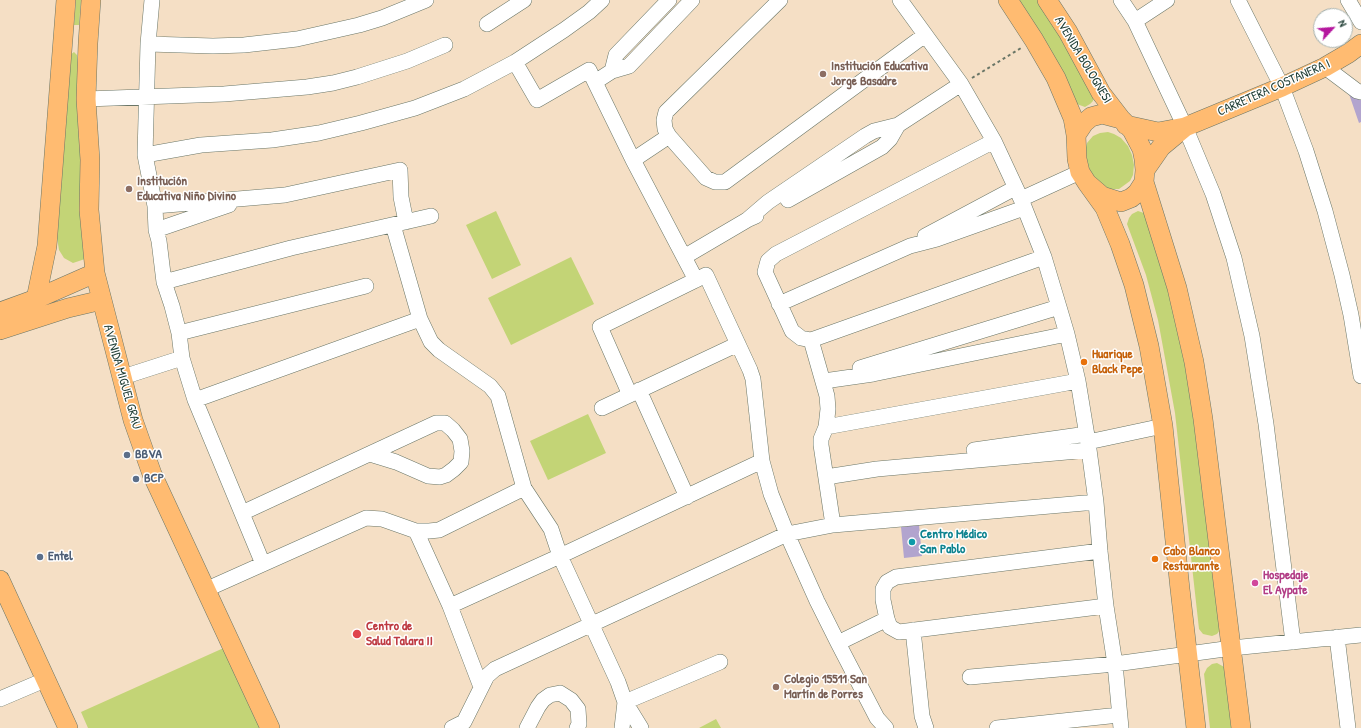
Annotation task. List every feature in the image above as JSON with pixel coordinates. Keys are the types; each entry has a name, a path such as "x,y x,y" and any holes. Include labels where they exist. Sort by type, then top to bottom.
{"main road":[{"path":"36,299 47,246 66,0"},
{"name":"AVENIDA MIGUEL GRAU","path":"91,0 86,99 90,160 89,210 95,273 133,420 152,474 270,728"},
{"path":"1008,0 1056,78 1073,118 1076,135 1077,159 1084,177 1105,208 1120,244 1134,285 1149,346 1163,426 1196,728"},
{"name":"AVENIDA BOLOGNESI","path":"1047,0 1068,32 1101,93 1124,122"},
{"path":"62,41 88,43"},
{"name":"CARRETERA COSTANERA I","path":"1124,122 1158,132 1185,127 1282,87 1324,67 1349,53 1361,44"},
{"path":"1076,135 1084,123 1091,117 1102,114 1124,122 1132,130 1142,149 1145,176 1177,288 1194,362 1203,419 1241,728"},
{"name":"CARRETERA COSTANERA I","path":"1145,176 1161,147 1185,127"},
{"path":"1084,177 1102,196 1121,202 1131,198 1137,193 1145,176"},
{"path":"0,312 36,299 95,273"},
{"path":"0,330 62,310 102,300"},
{"path":"0,580 47,679 68,728"}],"street":[{"path":"152,0 148,44 146,155 155,206 156,230 159,241 164,282 179,334 182,358 196,400 263,564"},
{"path":"148,44 213,46 244,45 297,39 359,26 426,0"},
{"path":"487,24 524,0"},
{"path":"146,155 201,146 272,140 319,133 415,108 442,98 486,78 514,62 564,30 589,12 602,0"},
{"path":"612,72 616,55 669,0"},
{"path":"595,82 612,72 629,66 692,0"},
{"path":"780,0 666,112 664,120 665,128 669,136 706,178 715,182 725,182 925,35"},
{"path":"900,0 962,84 994,141 1020,198 1044,257 1068,334 1078,381 1096,502 1100,551 1106,606 1115,664 1120,722 997,728"},
{"path":"1121,0 1135,21 1185,127 1213,194 1234,258 1252,336 1266,424 1293,642"},
{"path":"1135,21 1167,0"},
{"path":"1238,0 1282,87 1306,151 1325,211 1348,302 1361,376"},
{"path":"1348,0 1361,22"},
{"path":"86,99 147,98 252,92 333,83 407,61 445,45"},
{"path":"514,62 537,100 589,70 633,160 696,280"},
{"path":"1324,67 1357,91 1361,92"},
{"path":"684,257 747,220 772,210 882,147 890,139 898,125 962,84"},
{"path":"633,160 669,136"},
{"path":"994,141 776,254 768,261 765,272 792,331 801,338 811,340 1044,257"},
{"path":"155,206 285,196 400,170 401,197 399,224 420,319 431,342 439,350 490,386 498,396 524,488 551,529 560,556 618,682 625,702 641,728"},
{"path":"910,246 931,232 1020,198 1084,177"},
{"path":"779,304 910,246 936,239 1020,198"},
{"path":"156,230 247,199"},
{"path":"164,282 291,248 431,216"},
{"path":"687,497 600,327 706,276 753,379 762,461 771,494 817,601 878,718 886,728"},
{"path":"179,334 366,286"},
{"path":"824,381 867,365 1059,307"},
{"path":"196,400 420,319"},
{"path":"824,381 873,374 1068,334"},
{"path":"811,340 824,381 828,403 826,427 821,439 821,445 833,525"},
{"path":"602,408 738,344"},
{"path":"123,377 182,358"},
{"path":"826,427 1078,381"},
{"path":"242,513 436,422 445,423 453,430 460,439 462,451 461,462 446,475 440,477 428,476 396,462 370,454"},
{"path":"826,477 877,469 930,457 1088,442 1163,426"},
{"path":"450,606 762,461"},
{"path":"205,590 366,518 382,519 416,531 439,530 524,488"},
{"path":"452,728 464,722 487,676 495,669 787,534 833,525 1096,502"},
{"path":"416,531 450,606 481,687"},
{"path":"1100,551 896,577 887,582 883,589 882,600 890,627 899,632 1106,606"},
{"path":"838,643 887,619"},
{"path":"913,630 922,716 926,728"},
{"path":"970,677 1115,664 1232,648 1361,634"},
{"path":"1338,637 1348,728"},
{"path":"625,702 720,662"},
{"path":"0,699 47,679"},
{"path":"527,728 543,700 550,695 560,693 571,700 578,709 579,724 577,728"},
{"path":"622,728 625,702"}],"path":[{"path":"962,84 1034,40"}],"green space":[{"path":"76,0 81,0 79,25 74,25"},
{"path":"1015,0 1039,0 1094,94 1093,101 1090,104 1085,107 1074,103"},
{"path":"74,52 77,55 80,94 85,259 73,263 64,258 59,250 57,238 70,55"},
{"path":"1108,132 1121,138 1128,146 1134,165 1133,175 1130,181 1119,189 1104,189 1091,179 1085,151 1087,143 1093,136"},
{"path":"496,211 521,265 492,279 466,225"},
{"path":"1138,211 1149,216 1187,358 1220,630 1217,634 1212,636 1203,634 1199,629 1175,413 1158,320 1146,275 1127,224 1132,214"},
{"path":"571,257 594,304 511,345 488,298"},
{"path":"588,414 606,453 548,480 530,441"},
{"path":"237,642 260,728 88,728 81,712"},
{"path":"1217,663 1226,668 1234,728 1210,728 1204,674 1207,668 1212,664"},
{"path":"716,719 721,728 699,728"}],"building":[{"path":"1361,89 1361,122 1359,123 1349,94"},
{"name":"Centro Médico San Pablo","path":"919,525 922,556 904,558 901,527"}],"place":[{"name":"Institución Educativa Jorge Basadre","path":"823,74"},
{"name":"Institución Educativa Niño Divino","path":"129,189"},
{"name":"Huarique Black Pepe","path":"1084,362"},
{"name":"BBVA","path":"127,455"},
{"name":"BCP","path":"136,479"},
{"name":"Centro Médico San Pablo","path":"912,542"},
{"name":"Entel","path":"40,557"},
{"name":"Cabo Blanco Restaurante","path":"1155,559"},
{"name":"Hospedaje El Aypate","path":"1255,583"},
{"name":"Centro de Salud Talara II","path":"357,634"},
{"name":"Colegio 15511 San Martín de Porres","path":"776,687"}]}
